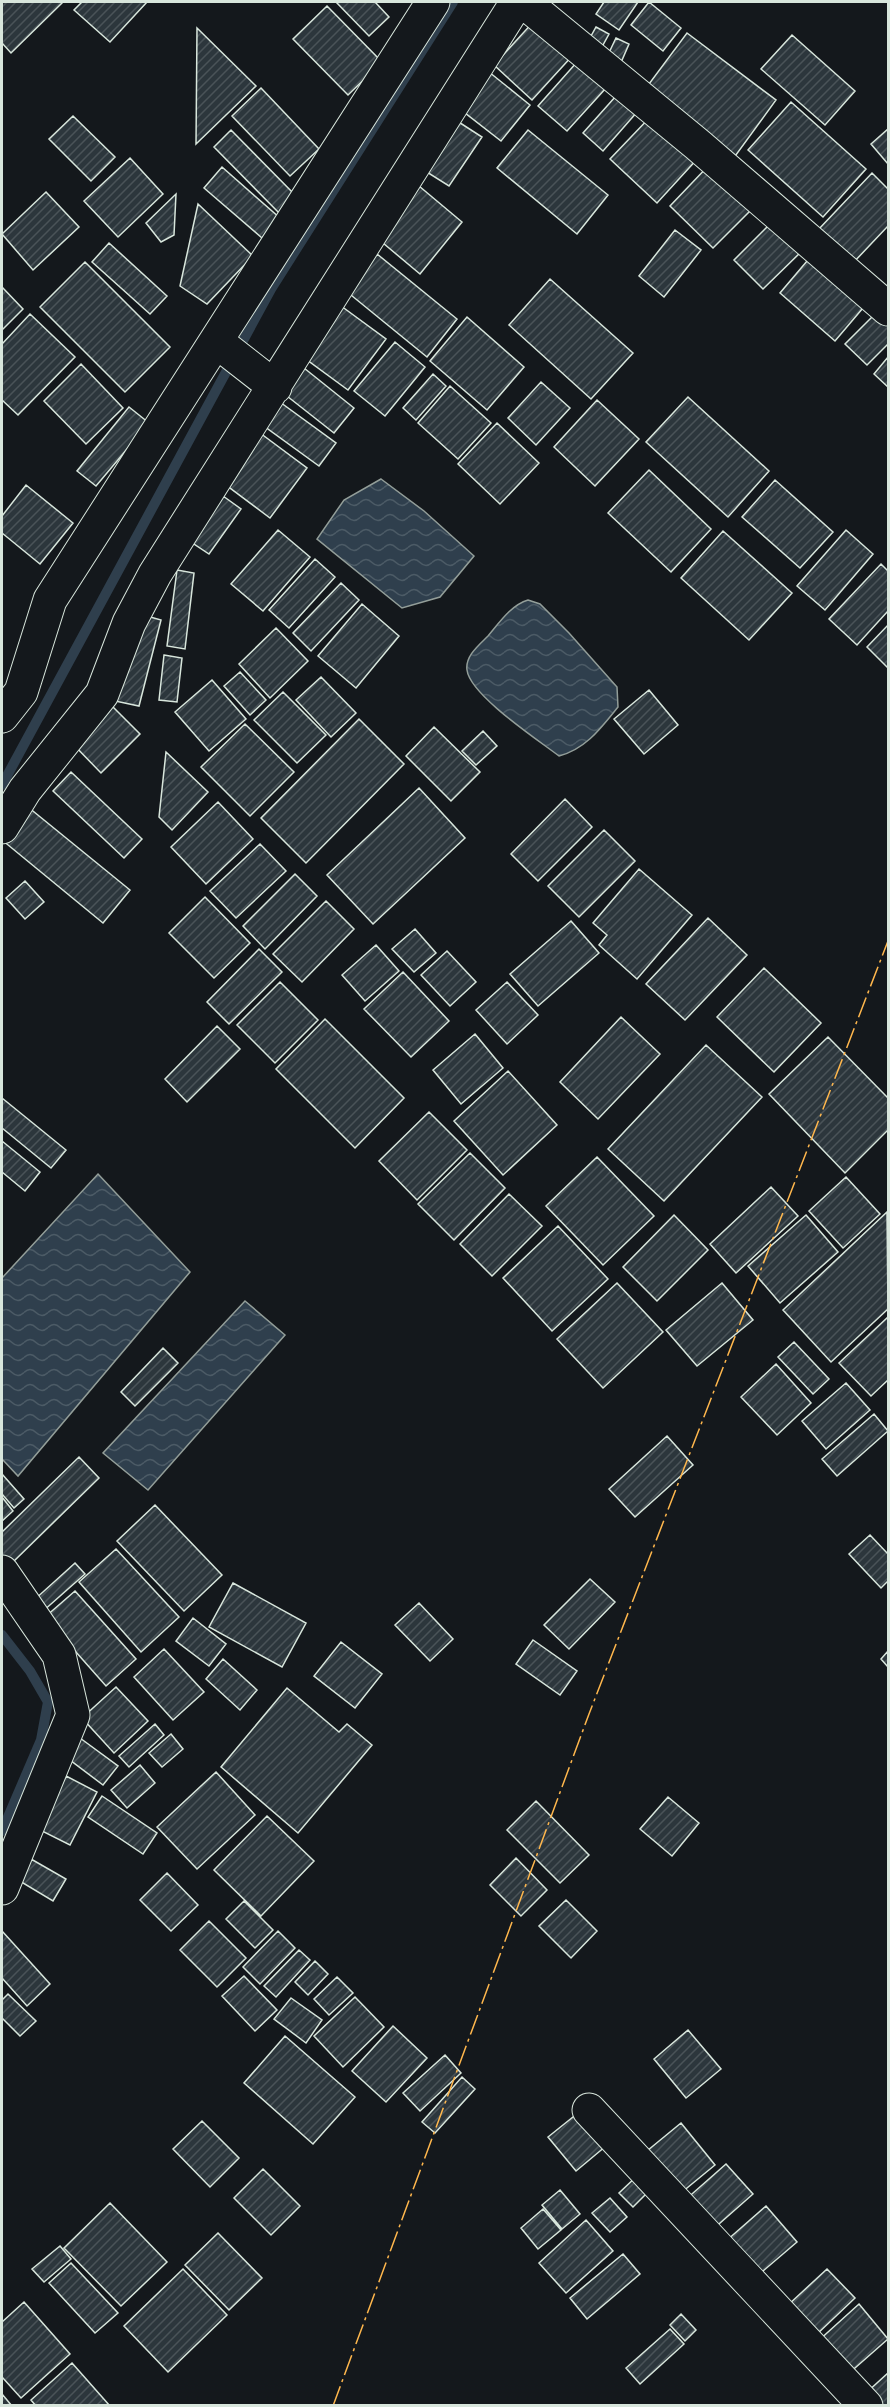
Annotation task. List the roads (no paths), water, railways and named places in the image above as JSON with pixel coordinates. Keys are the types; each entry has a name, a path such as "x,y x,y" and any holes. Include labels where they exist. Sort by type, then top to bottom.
{"street":[{"path":"2,716 21,692 50,600 433,2"},
{"path":"2,827 25,790 102,694 129,623 155,574 517,2"},
{"path":"524,2 698,145 888,309"},
{"path":"216,341 274,387"},
{"path":"2,1572 59,1655 73,1715 2,1888"},
{"path":"589,2110 866,2406"}],"water":[{"path":"381,479 424,511 474,556 440,597 402,608 317,539 344,500"},
{"path":"528,600 540,604 617,687 618,707 605,723 585,743 559,756 492,704 471,680 467,670 470,655 511,610"},
{"path":"98,1174 190,1272 18,1476 2,1459 2,1278"},
{"path":"245,1301 285,1335 148,1490 103,1453"}],"waterway":[{"path":"2,785 271,289 453,2"},
{"path":"2,1635 30,1671 48,1702 41,1740 2,1831"}]}
